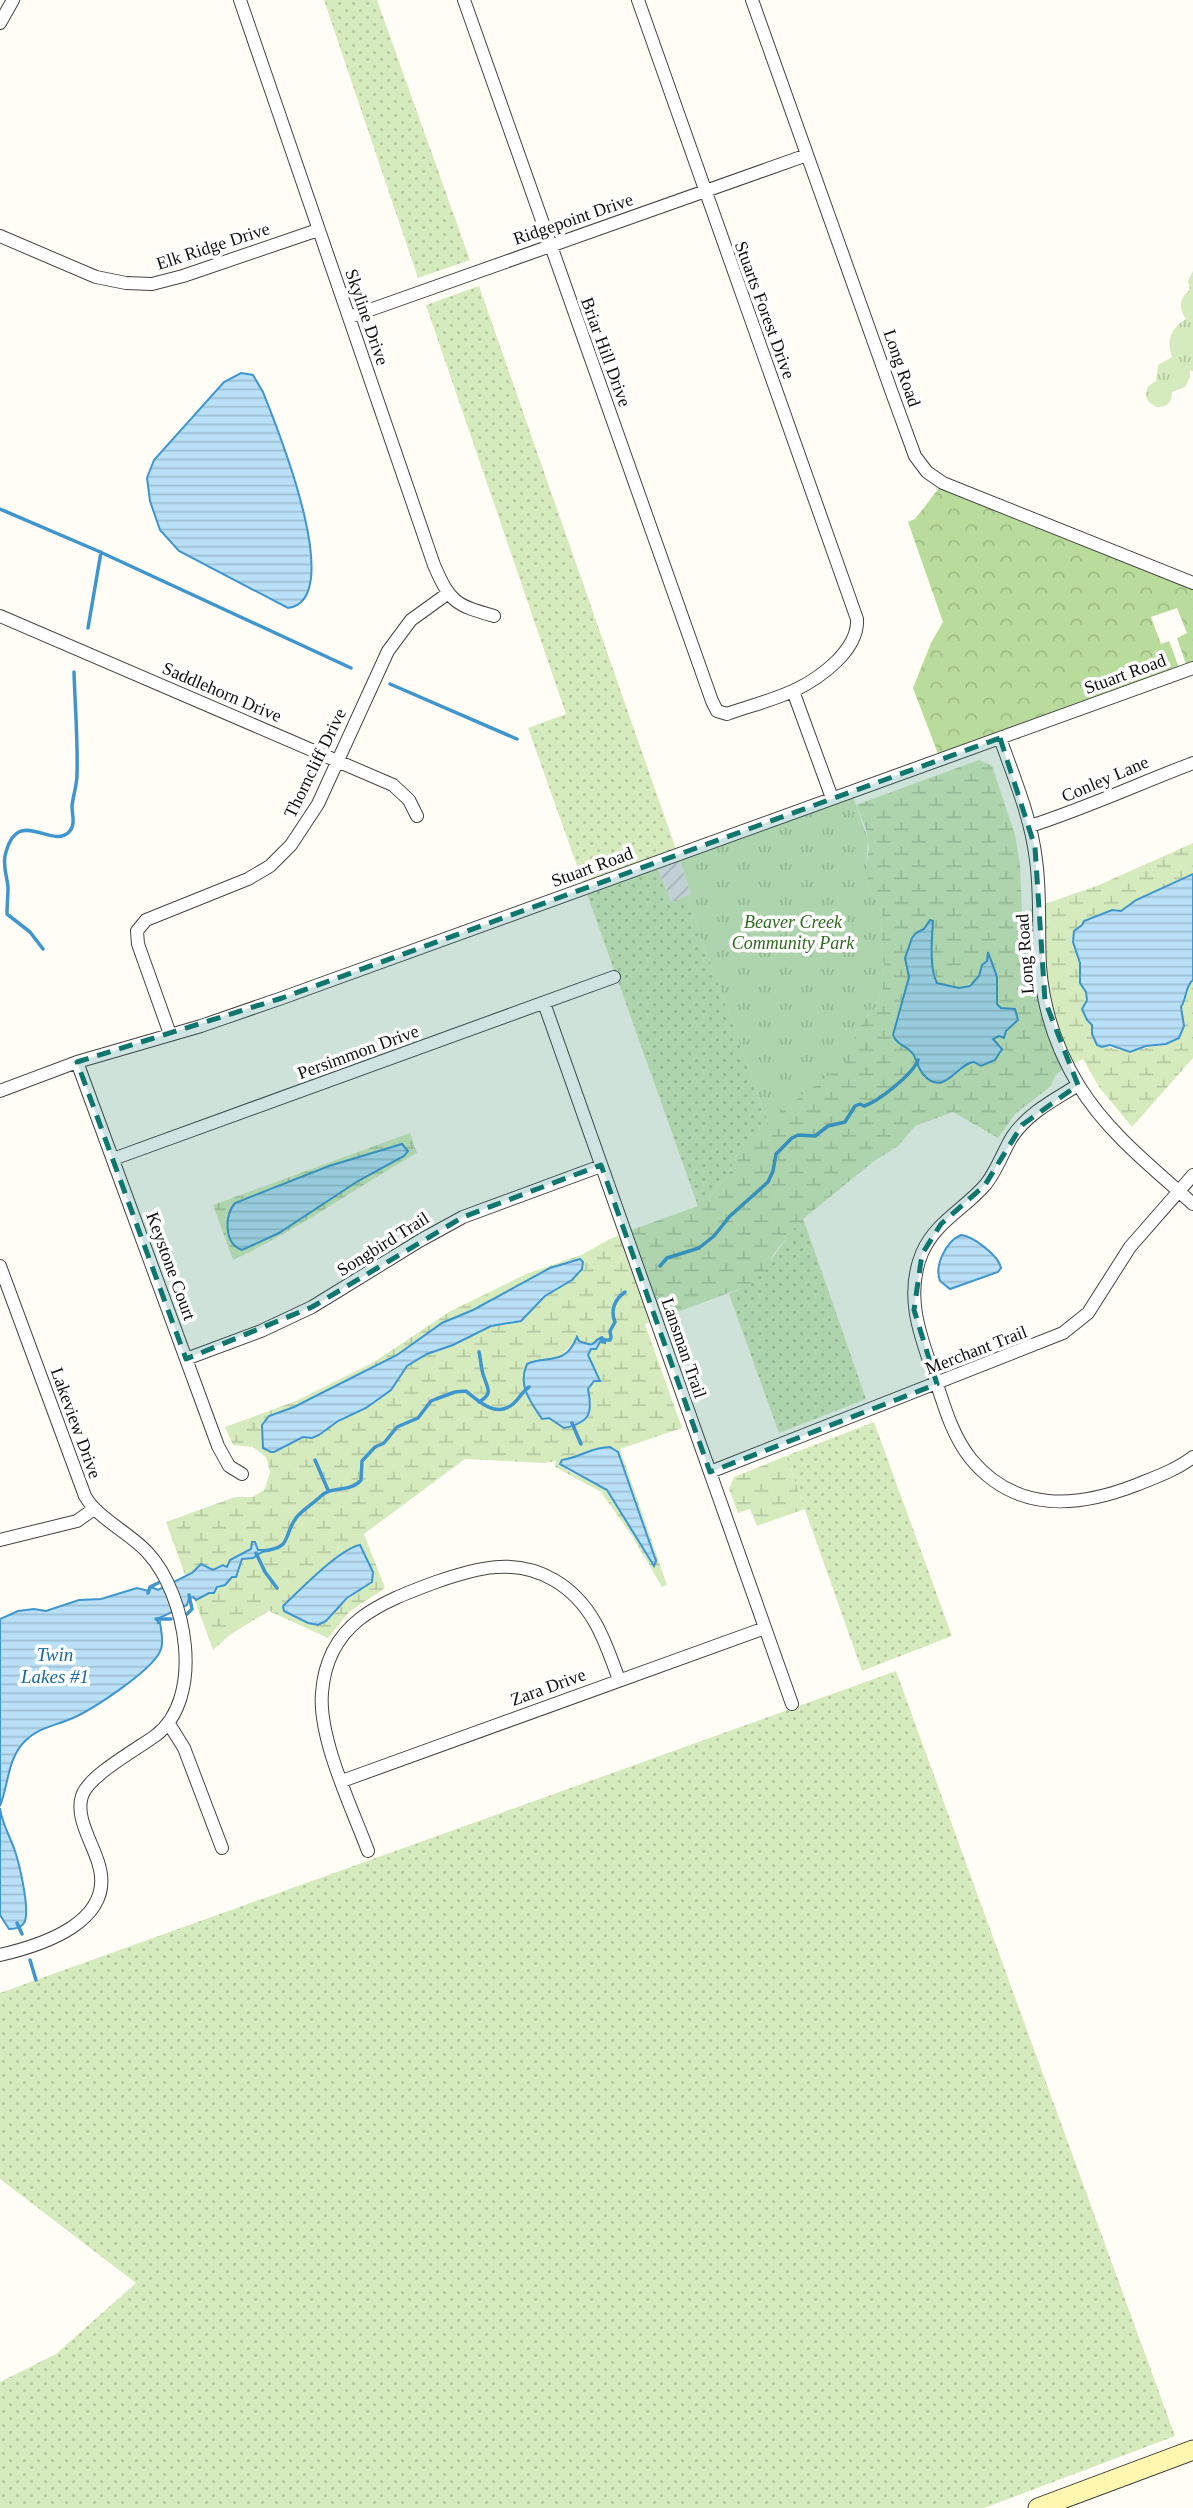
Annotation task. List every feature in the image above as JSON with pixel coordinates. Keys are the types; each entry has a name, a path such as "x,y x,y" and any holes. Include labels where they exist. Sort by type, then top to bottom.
{"main road":[{"path":"1038,2508 1193,2451"}],"street":[{"path":"0,23 13,0"},
{"name":"Skyline Drive","path":"240,0 434,565 447,594"},
{"name":"Briar Hill Drive","path":"464,0 712,701 720,713 727,714 793,691"},
{"name":"Stuarts Forest Drive","path":"638,0 857,619 857,633 852,642 835,661 793,691"},
{"name":"Long Road","path":"752,0 915,456 923,469 943,483 1193,583"},
{"name":"Ridgepoint Drive","path":"349,317 807,155"},
{"name":"Elk Ridge Drive","path":"0,236 96,277 126,283 152,284 318,230"},
{"path":"447,594 462,606 494,616"},
{"name":"Thorncliff Drive","path":"170,1034 138,944 139,926 154,916 248,880 270,866 291,845 318,804 393,643 411,620 447,594"},
{"name":"Saddlehorn Drive","path":"0,616 393,785 409,800 417,816"},
{"name":"Stuart Road","path":"0,1091 77,1062 201,1026 282,998 1193,668"},
{"path":"793,691 832,798"},
{"name":"Long Road","path":"1000,738 1030,826 1039,884 1040,970 1045,1001 1060,1049 1079,1085 1119,1138 1193,1204"},
{"name":"Conley Lane","path":"1030,826 1080,810 1143,781 1193,763"},
{"name":"Persimmon Drive","path":"113,1160 614,977"},
{"name":"Lansman Trail","path":"544,1003 792,1704"},
{"name":"Keystone Court","path":"77,1062 221,1454 229,1466 242,1474"},
{"path":"1079,1085 1044,1106 1022,1125 985,1185 941,1224 922,1254 916,1275 914,1310 920,1337 952,1428 972,1460 998,1482 1033,1499 1078,1502 1101,1498 1170,1472 1193,1457"},
{"name":"Songbird Trail","path":"186,1359 261,1331 312,1307 463,1217 601,1166"},
{"name":"Merchant Trail","path":"710,1472 1058,1336 1082,1319 1099,1299 1130,1247 1193,1175"},
{"name":"Lakeview Drive","path":"0,1266 85,1496 94,1508 146,1552 167,1582 184,1634 187,1653 177,1710 169,1724"},
{"path":"0,1540 77,1521 94,1508"},
{"path":"368,1851 324,1724 322,1703 325,1675 340,1642 352,1626 373,1608 456,1575 485,1568 515,1566 534,1570 561,1584 591,1614 607,1645 620,1680"},
{"name":"Zara Drive","path":"342,1781 765,1628"},
{"path":"0,1955 63,1933 81,1922 92,1908 98,1895 101,1875 83,1821 82,1796 90,1783 169,1724 184,1748 222,1848"}],"highlighted area":[{"path":"1000,738 1035,847 1045,1001 1078,1085 1022,1125 985,1185 941,1224 922,1254 914,1310 937,1384 710,1472 601,1165 463,1217 312,1307 186,1359 77,1062 282,998"}],"shaded area":[{"path":"678,855 691,894 671,902 656,862"}],"green space":[{"path":"324,0 377,0 470,260 418,278"},
{"path":"1193,271 1193,371 1190,371 1185,387 1172,392 1168,404 1156,407 1148,401 1146,392 1156,381 1158,365 1172,357 1171,335 1186,319 1181,303 1190,290 1188,281"},
{"path":"479,286 678,855 656,863 671,902 686,896 769,1124 740,1147 728,1175 709,1198 698,1206 528,728 566,714 426,305"},
{"path":"943,483 1193,583 1193,668 1188,670 1177,638 1187,633 1177,608 1151,617 1161,644 1169,641 1181,673 940,759 913,688 931,643 943,622 908,522 915,519"},
{"path":"979,760 992,766 1015,835 1020,864 1022,912 1099,885 1193,843 1193,874 1136,900 1121,911 1108,911 1089,918 1074,931 1073,942 1080,963 1080,982 1086,992 1087,1020 1092,1025 1092,1034 1097,1045 1126,1051 1161,1046 1184,1020 1183,999 1193,980 1193,1058 1132,1127 1099,1087 1083,1059 1056,1074 1051,1086 1015,1114 998,1138 953,1112 915,1126 898,1146 874,1161 803,1219 775,1252 764,1271 747,1286 645,1324 682,1428 620,1449 667,1585 662,1587 632,1536 601,1492 555,1467 556,1461 545,1463 465,1459 364,1534 385,1588 349,1612 328,1638 269,1611 231,1634 213,1650 194,1598 197,1600 225,1585 242,1559 253,1558 264,1551 258,1550 252,1542 252,1549 230,1560 227,1567 223,1565 213,1570 201,1564 192,1573 185,1575 166,1522 235,1497 253,1497 264,1490 270,1472 266,1457 253,1447 233,1445 225,1427 296,1401 374,1362 449,1312 526,1274 581,1255 610,1239 698,1206 709,1198 728,1175 740,1147 787,1106 843,1064 856,1033 874,1010 882,991 884,966 881,946 882,913 868,885 866,867 869,848 866,829 856,805","holes":["933,921 934,977 937,983 947,986 963,987 969,984 979,974 988,957 997,977 997,1004 1001,1008 1015,1009 1018,1020 1006,1033 993,1039 999,1045 1001,1053 994,1060 984,1065 971,1061 958,1073 919,1066 913,1054 896,1041 893,1035 909,977 905,958 912,938","575,1260 565,1284 545,1296 526,1317 515,1323 491,1326 453,1345 427,1354 407,1366 391,1390 319,1435 312,1438 303,1437 275,1452 262,1440 262,1428 280,1413 397,1355 442,1323 473,1310 539,1274","602,1337 605,1340 591,1349 588,1355 599,1377 588,1389 591,1405 588,1417 568,1427 549,1418 542,1419 524,1386 527,1364 559,1358 577,1338 594,1345","593,1449 616,1449 656,1561 651,1563 607,1490 567,1470 562,1460 582,1456","360,1545 373,1578 372,1582 313,1625 284,1611 283,1606 342,1554"]},
{"name":"Beaver Creek Community Park","path":"851,791 868,840 868,885 882,913 882,991 874,1010 856,1033 844,1064 787,1106 769,1124 686,896 691,894 678,855"},
{"path":"410,1133 417,1153 303,1222 233,1260 213,1205","holes":["394,1145 408,1151 306,1216 228,1232 235,1203 329,1166"]},
{"path":"803,1218 866,1399 779,1433 729,1294 741,1288 761,1271"},
{"path":"874,1422 952,1636 862,1671 786,1456"},
{"path":"786,1456 805,1509 757,1526 750,1509 738,1513 729,1489 734,1477"},
{"path":"896,1671 1175,2436 984,2508 0,2508 0,2382 56,2354 136,2283 0,2179 0,1993"}],"water":[{"path":"241,373 253,375 263,392 303,509 310,545 311,576 305,598 288,608 179,551 160,530 150,501 147,478 154,460 224,382"},
{"path":"1193,874 1193,980 1181,1007 1184,1026 1179,1038 1166,1044 1146,1046 1130,1052 1110,1045 1097,1045 1092,1034 1092,1025 1082,1009 1087,1000 1086,992 1080,983 1080,963 1073,942 1074,931 1084,921 1112,910 1121,911 1136,900"},
{"path":"930,920 933,921 932,961 937,983 959,988 970,986 987,961 988,952 997,977 997,1004 1001,1008 1015,1009 1018,1020 1006,1031 1004,1038 999,1036 993,1039 1002,1049 995,1060 981,1066 974,1062 968,1064 950,1078 937,1083 923,1074 913,1054 893,1035 909,977 905,958 912,938 924,929"},
{"path":"402,1144 408,1151 404,1156 358,1181 279,1233 242,1250 232,1242 228,1222 235,1203 329,1166"},
{"path":"961,1235 985,1247 1001,1268 998,1272 950,1289 940,1281 940,1261 946,1248"},
{"path":"580,1259 583,1262 582,1269 572,1280 545,1296 521,1321 491,1326 453,1345 427,1354 407,1366 391,1390 319,1435 312,1438 303,1437 274,1452 263,1448 262,1425 269,1416 294,1407 397,1355 442,1323 473,1310 550,1268"},
{"path":"577,1337 579,1341 589,1344 602,1337 605,1340 605,1343 600,1342 596,1349 591,1349 588,1355 600,1381 594,1381 588,1389 588,1416 573,1426 564,1428 549,1418 542,1419 524,1387 524,1372 527,1364 534,1361 560,1357 572,1347"},
{"path":"610,1447 618,1452 656,1561 654,1566 607,1490 560,1464 562,1460"},
{"name":"Twin Lakes #1","path":"252,1542 255,1542 258,1550 265,1550 253,1558 242,1559 236,1577 217,1587 214,1593 196,1600 189,1598 187,1605 157,1619 162,1632 161,1649 148,1667 82,1713 42,1730 25,1741 15,1756 0,1806 0,1619 18,1611 46,1611 79,1600 101,1599 137,1588 149,1591 151,1587 158,1590 192,1573 201,1564 213,1570 223,1565 227,1567 230,1560 251,1549"},
{"path":"360,1545 373,1572 372,1582 347,1598 326,1621 318,1625 284,1611 283,1606 320,1571 351,1548"},
{"path":"0,1808 17,1857 25,1899 24,1923 13,1929 9,1929 0,1915"}],"waterway":[{"path":"0,509 98,551 351,668"},
{"path":"88,628 101,552"},
{"path":"43,949 30,932 7,914 5,856 10,841 18,833 26,830 62,836 69,832 72,826 72,806 77,779 74,672"},
{"path":"390,684 517,739"},
{"path":"660,1266 667,1258 699,1248 714,1236 730,1216 768,1182 776,1154 792,1138 798,1135 815,1136 828,1126 845,1122 855,1106 864,1106 886,1093 910,1072 918,1060"},
{"path":"601,1340 610,1340 610,1331 615,1322 614,1305 625,1292"},
{"path":"479,1352 488,1391 479,1402"},
{"path":"263,1551 283,1544 296,1518 321,1496 357,1484 361,1480 362,1461 375,1447 384,1443 397,1427 418,1418 431,1401 466,1391 488,1407 500,1409 513,1404 529,1387"},
{"path":"572,1423 581,1444"},
{"path":"315,1460 328,1490"},
{"path":"256,1553 277,1588"},
{"path":"148,1593 150,1587 158,1583"},
{"path":"187,1614 192,1609 189,1595"},
{"path":"156,1619 171,1619"},
{"path":"17,1923 22,1934"},
{"path":"30,1960 36,1980"}]}
